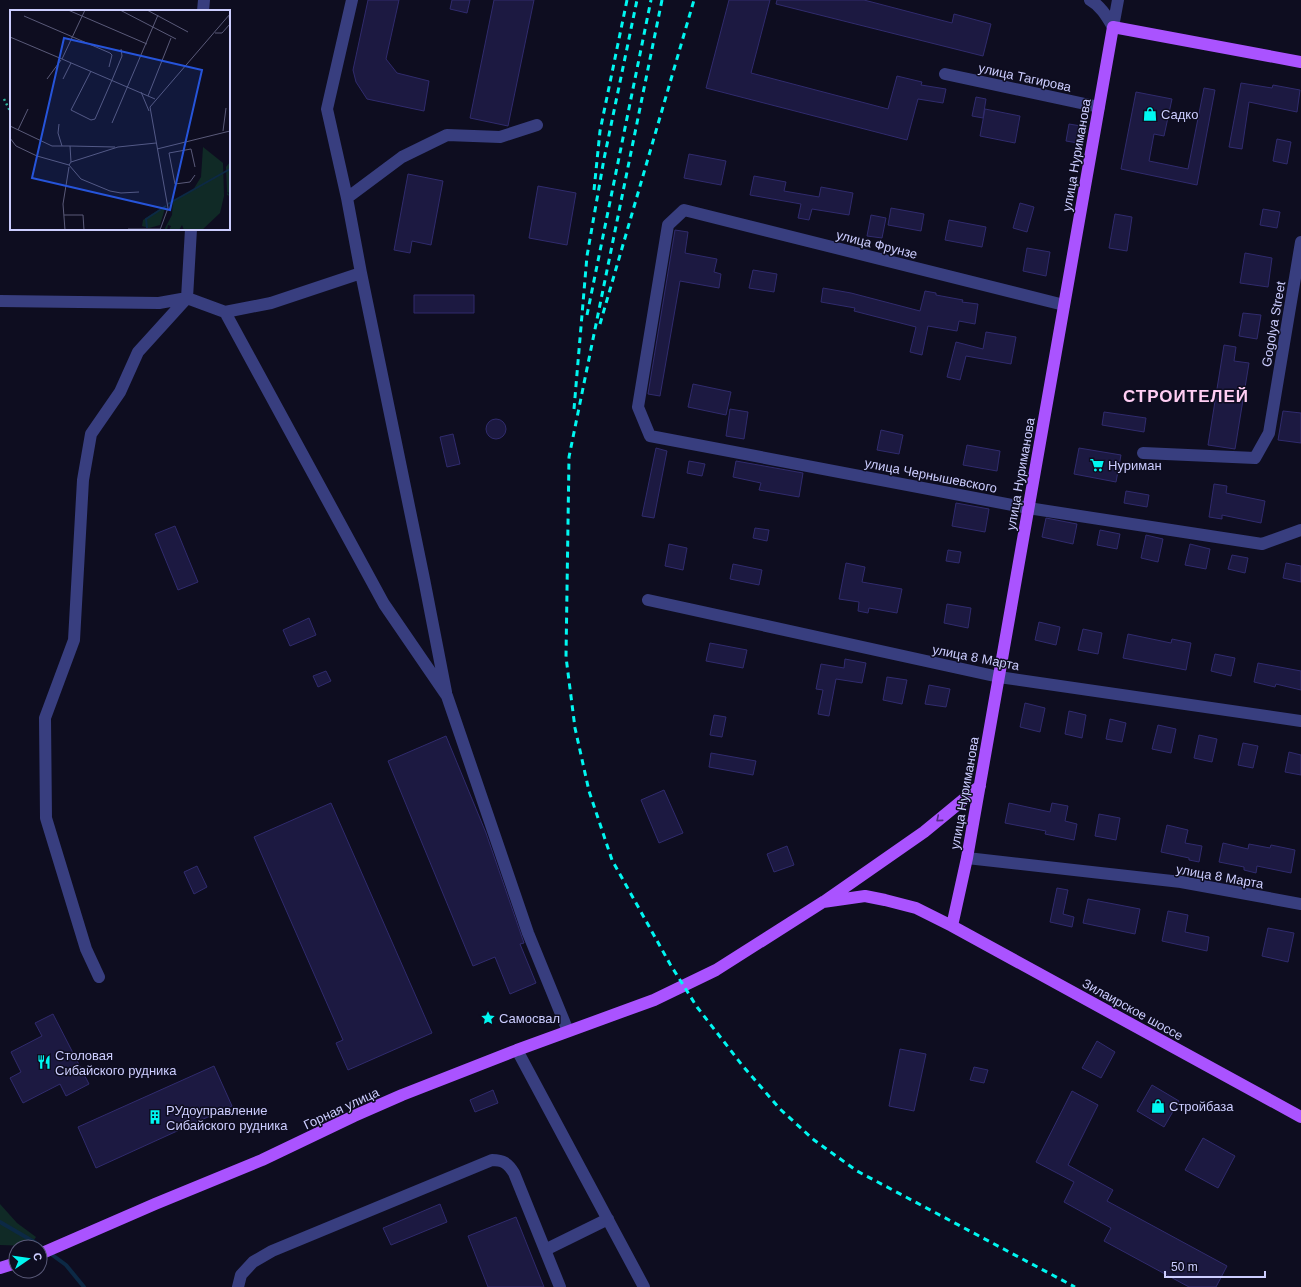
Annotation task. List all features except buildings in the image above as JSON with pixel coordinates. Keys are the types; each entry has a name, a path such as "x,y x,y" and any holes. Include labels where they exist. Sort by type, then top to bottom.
{"main road":[{"path":"1113,27 1301,62"},
{"name":"улица Нуриманова","path":"952,926 967,858 980,786 1113,27"},
{"name":"Горная улица","path":"48,1251 262,1160 361,1113 517,1050 654,1000 716,970 824,902 924,832 980,786"},
{"name":"Зилаирское шоссе","path":"824,902 865,896 916,908 952,926 1301,1117"}],"street":[{"path":"203,10 204,0"},
{"path":"352,0 327,109 347,198 447,696 528,933 568,1031"},
{"path":"1090,0 1104,12 1113,27"},
{"name":"улица Нуриманова","path":"1113,27 1118,0"},
{"name":"улица Тагирова","path":"945,74 1099,107"},
{"path":"347,198 402,157 448,135 500,137 537,126"},
{"name":"улица Фрунзе","path":"650,436 638,407 668,225 684,210 1064,306"},
{"path":"99,977 86,949 46,818 45,718 74,640 83,480 91,434 120,392 138,352 187,298 191,230"},
{"name":"Gogolya Street","path":"1143,453 1255,458 1269,433 1301,242"},
{"path":"0,301 159,304 187,298 225,312 271,303 361,273"},
{"path":"225,312 384,604 447,696"},
{"name":"улица Чернышевского","path":"650,436 1028,508 1262,544 1301,530"},
{"name":"улица 8 Марта","path":"648,600 999,677 1301,721"},
{"name":"улица 8 Марта","path":"967,858 1181,882 1301,904"},
{"path":"517,1050 644,1287"},
{"path":"238,1287 241,1275 249,1266 272,1251 492,1160 501,1160 508,1164 514,1173 560,1287"},
{"path":"545,1250 608,1219"}],"path":[{"path":"4,99 10,111"}],"green space":[{"path":"0,1204 17,1223 36,1237 35,1239 8,1239 8,1245 0,1245"}],"waterway":[{"path":"0,1222 36,1243 66,1265 84,1287"}],"railway":[{"path":"594,190 600,131 627,0"},
{"path":"574,409 587,256 604,159 637,0"},
{"path":"587,315 651,0"},
{"path":"662,0 569,457 566,657 575,728 589,791 612,860 670,964 697,1007 742,1065 780,1109 814,1140 857,1171 1075,1287"},
{"path":"600,324 694,0"}],"place":[{"name":"Садко","path":"1150,114"},
{"name":"Нуриман","path":"1097,465"},
{"name":"Самосвал","path":"488,1018"},
{"name":"Столовая Сибайского рудника","path":"44,1062"},
{"name":"Стройбаза","path":"1158,1106"},
{"name":"РУдоуправление Сибайского рудника","path":"155,1117"}],"district":[{"name":"СТРОИТЕЛЕЙ","path":"1186,396"}]}
